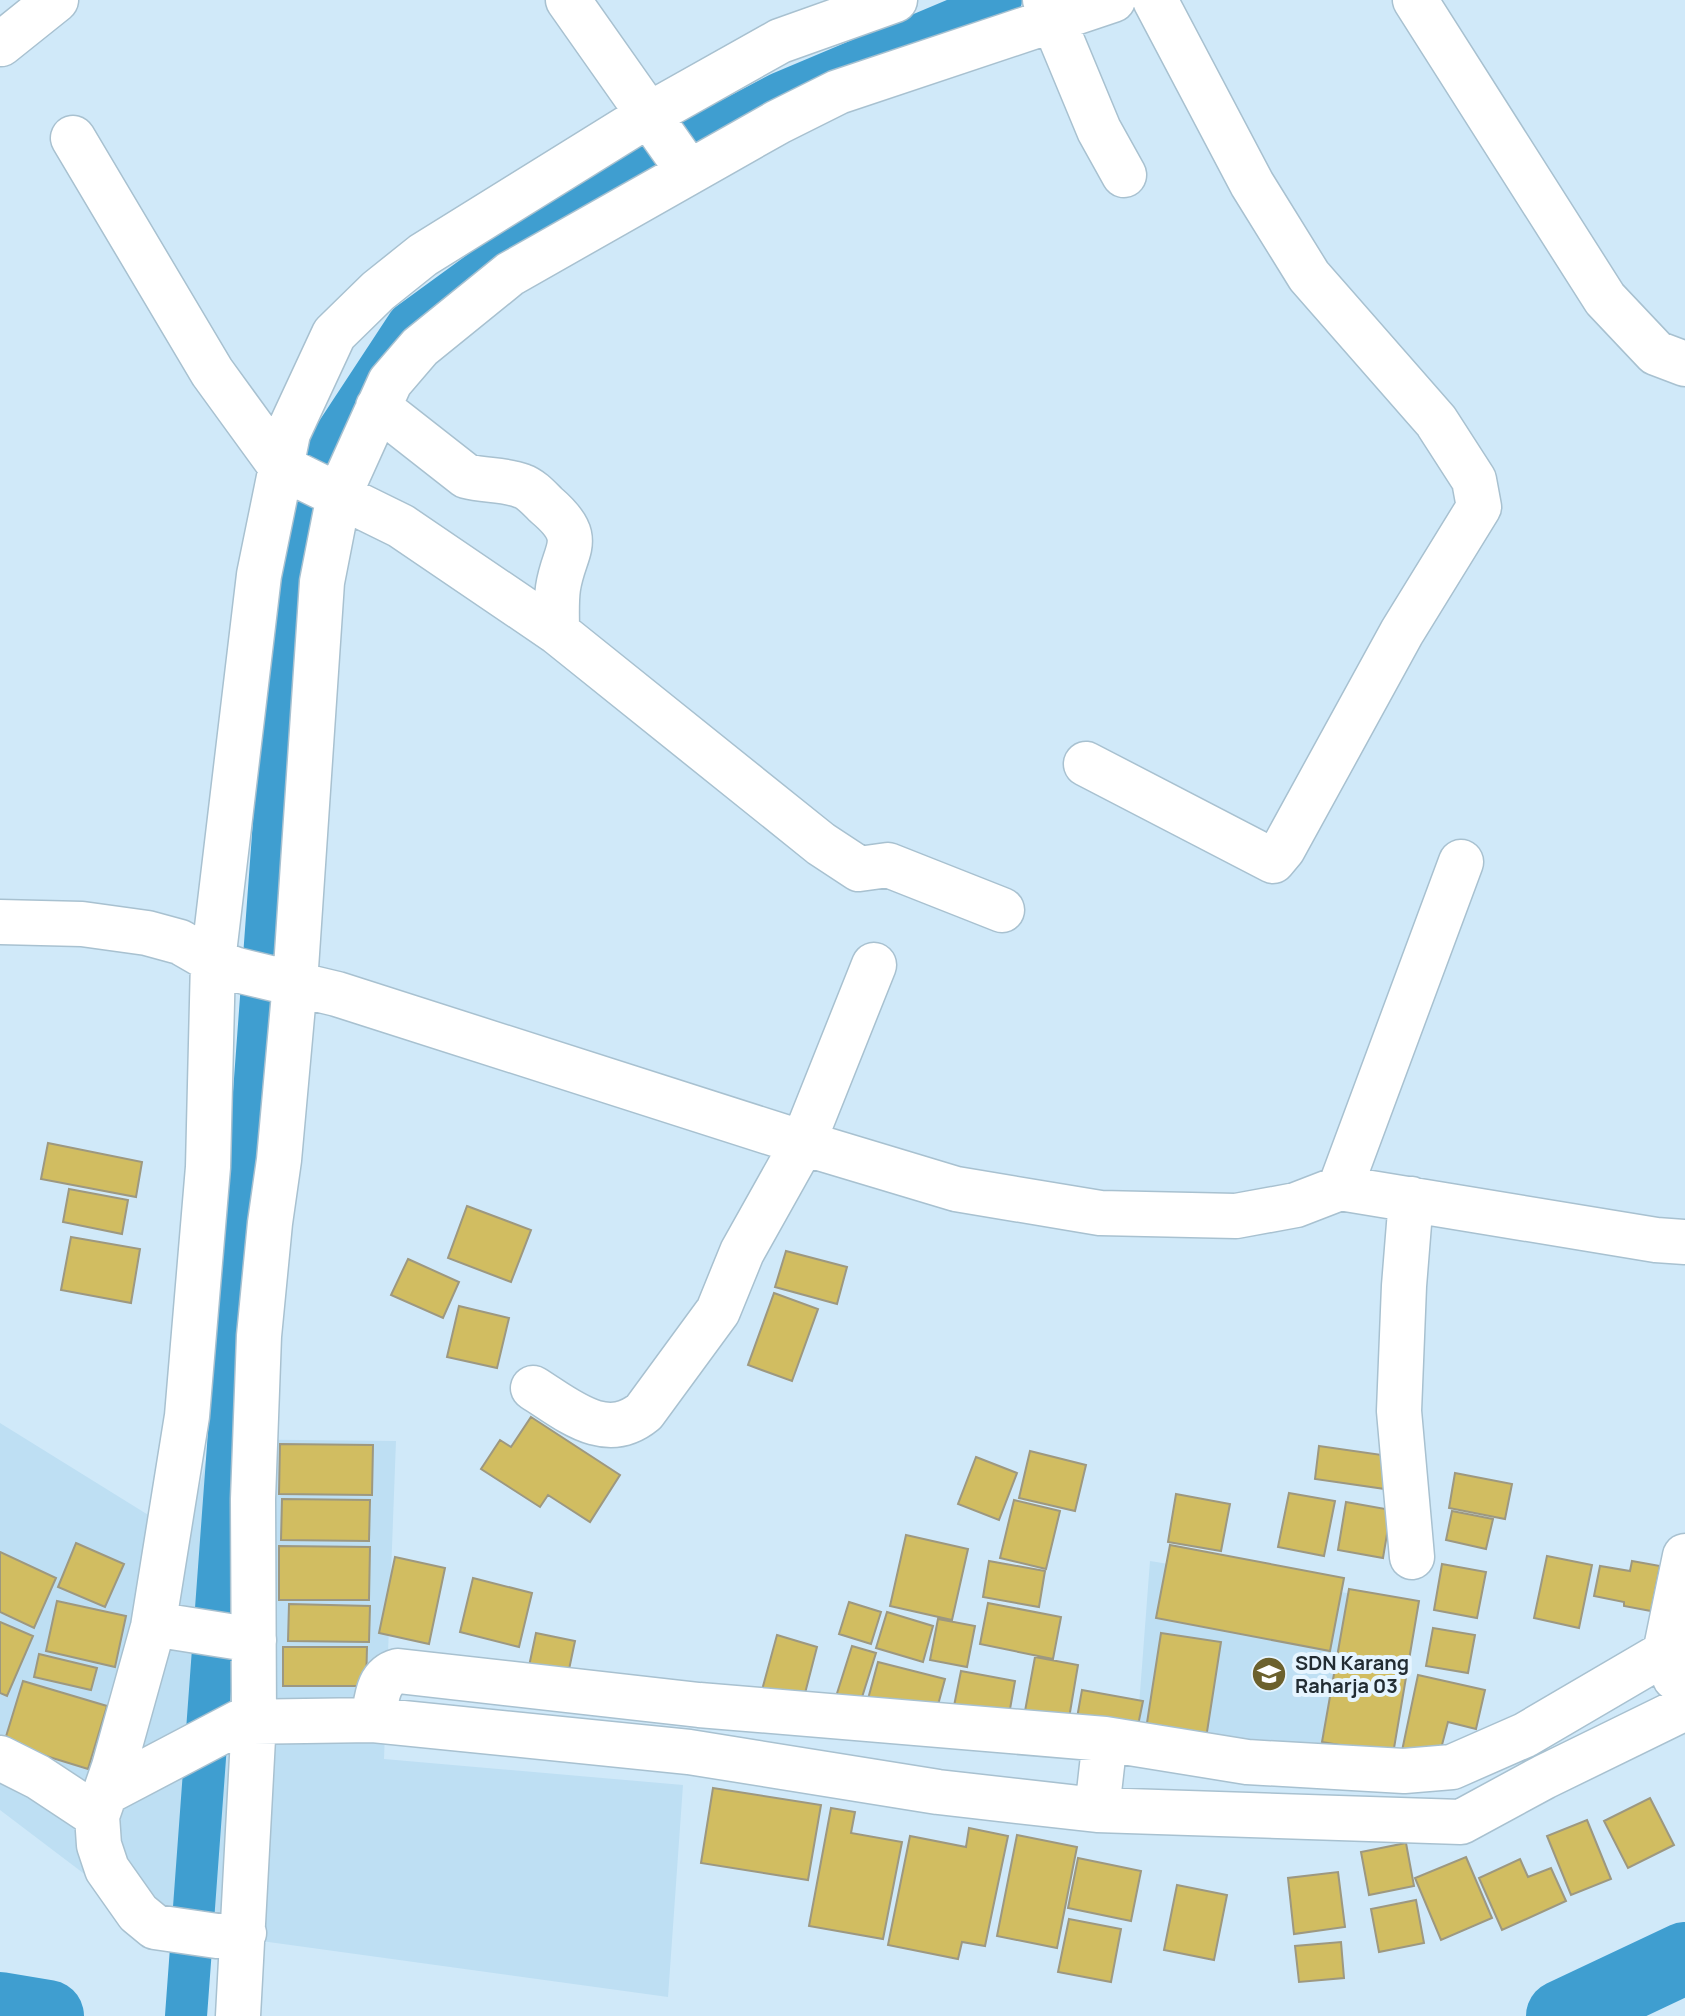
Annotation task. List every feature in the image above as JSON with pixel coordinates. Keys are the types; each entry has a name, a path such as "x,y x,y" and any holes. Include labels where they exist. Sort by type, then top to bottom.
{"street":[{"path":"1,44 56,0"},
{"path":"568,0 668,142"},
{"path":"235,1942 155,1927 138,1913 107,1869 99,1845 101,1804 162,1627 187,1416 259,575 311,482 378,407 390,382 420,347 668,142 780,41 895,0"},
{"path":"238,2016 235,1942 247,1721 247,1639 259,1336 279,1160 288,982 322,582 311,482 288,433 334,334 378,291 423,255 668,142 838,92 1049,11 1113,0"},
{"path":"1086,764 1273,861 1283,849 1402,632 1479,507 1474,480 1436,421 1309,276 1252,184 1155,0"},
{"path":"1415,0 1605,299 1656,353 1685,364"},
{"path":"1049,11 1099,130 1124,175"},
{"path":"73,138 212,372 311,482 401,526 557,632 809,835 859,869 888,865 1002,910"},
{"path":"378,407 466,476 502,480 524,487 562,518 569,534 569,556 558,587 557,632"},
{"path":"1340,1188 1461,862"},
{"path":"0,922 82,924 147,933 180,942 225,965 956,1189 1100,1213 1236,1216 1296,1205 1340,1188 1685,1242"},
{"path":"533,1388 592,1424 612,1425 636,1419 644,1412 718,1311 742,1252 803,1143 874,965"},
{"path":"1411,1199 1399,1411 1412,1557"},
{"path":"1677,1683 1685,1556"},
{"path":"162,1627 247,1639"},
{"path":"101,1804 149,1769 247,1721 377,1702 694,1728 1100,1776 1402,1797 1452,1767 1533,1754 1677,1683"},
{"path":"1533,1754 1677,1683"},
{"path":"694,1728 1100,1776 1242,1788"},
{"path":"0,1758 101,1804"}],"shaded area":[{"path":"0,1423 187,1539 211,1439 396,1441 384,1759 683,1785 668,1997 153,1926 0,1810"},
{"name":"SDN Karang Raharja 03","path":"1150,1561 1408,1603 1383,1763 1136,1745"}],"building":[{"path":"48,1143 142,1162 136,1197 41,1179"},
{"path":"69,1189 128,1200 122,1234 63,1222"},
{"path":"467,1206 531,1230 511,1282 448,1258"},
{"path":"71,1237 140,1249 131,1303 61,1290"},
{"path":"786,1251 847,1267 837,1304 775,1287"},
{"path":"408,1259 459,1282 443,1318 391,1295"},
{"path":"774,1293 818,1309 792,1381 748,1365"},
{"path":"459,1306 509,1318 497,1368 447,1357"},
{"path":"531,1417 620,1475 590,1522 548,1495 540,1507 481,1469 500,1440 511,1447"},
{"path":"280,1444 373,1445 372,1495 279,1494"},
{"path":"1319,1446 1396,1457 1392,1490 1315,1479"},
{"path":"1030,1451 1086,1465 1075,1511 1019,1498"},
{"path":"976,1457 1017,1473 999,1520 958,1504"},
{"path":"1455,1473 1512,1484 1505,1519 1449,1508"},
{"path":"1289,1493 1335,1501 1324,1556 1278,1547"},
{"path":"1176,1494 1230,1504 1221,1551 1168,1542"},
{"path":"282,1499 370,1500 369,1541 281,1540"},
{"path":"1014,1500 1060,1511 1046,1569 1000,1558"},
{"path":"1346,1502 1391,1510 1383,1558 1338,1550"},
{"path":"1452,1511 1493,1519 1486,1549 1446,1540"},
{"path":"906,1535 968,1549 952,1620 890,1606"},
{"path":"76,1543 124,1564 105,1607 58,1587"},
{"path":"1170,1545 1344,1578 1330,1651 1156,1618"},
{"path":"279,1546 370,1547 369,1600 279,1600"},
{"path":"0,1552 56,1578 34,1628 0,1612"},
{"path":"1547,1556 1592,1565 1579,1628 1534,1618"},
{"path":"395,1557 445,1568 429,1644 379,1633"},
{"path":"989,1561 1045,1571 1039,1607 983,1597"},
{"path":"1632,1561 1660,1566 1651,1611 1594,1596 1600,1566 1630,1571"},
{"path":"1442,1564 1486,1572 1477,1618 1434,1610"},
{"path":"473,1578 532,1593 519,1647 460,1632"},
{"path":"1349,1589 1419,1601 1393,1754 1322,1742"},
{"path":"57,1601 126,1616 115,1667 46,1651"},
{"path":"849,1602 881,1612 871,1644 839,1634"},
{"path":"988,1603 1061,1617 1053,1659 980,1644"},
{"path":"289,1604 370,1606 369,1642 288,1641"},
{"path":"887,1612 933,1626 923,1662 876,1648"},
{"path":"938,1619 975,1626 967,1667 930,1660"},
{"path":"0,1622 33,1636 7,1696 0,1693"},
{"path":"1433,1628 1475,1635 1468,1673 1426,1666"},
{"path":"536,1633 575,1641 567,1679 528,1671"},
{"path":"1161,1633 1221,1642 1204,1751 1144,1742"},
{"path":"777,1635 817,1647 803,1701 762,1690"},
{"path":"852,1646 876,1653 857,1713 833,1706"},
{"path":"283,1647 367,1647 366,1686 283,1686"},
{"path":"39,1654 97,1668 91,1690 34,1677"},
{"path":"1035,1657 1078,1665 1067,1730 1023,1722"},
{"path":"878,1662 945,1679 935,1716 868,1699"},
{"path":"961,1671 1015,1681 1007,1726 952,1716"},
{"path":"1418,1675 1485,1690 1476,1729 1448,1722 1437,1764 1399,1765"},
{"path":"23,1681 107,1706 88,1769 4,1743"},
{"path":"1082,1690 1143,1701 1135,1740 1075,1729"},
{"path":"713,1788 821,1805 808,1880 701,1863"},
{"path":"1650,1798 1674,1845 1628,1868 1604,1821"},
{"path":"831,1808 855,1812 851,1833 902,1842 883,1939 809,1926"},
{"path":"1587,1820 1611,1879 1571,1895 1547,1836"},
{"path":"969,1828 1008,1836 985,1946 962,1942 958,1959 888,1945 910,1836 966,1847"},
{"path":"1017,1835 1077,1847 1057,1948 997,1936"},
{"path":"1406,1843 1414,1886 1369,1895 1361,1852"},
{"path":"1466,1857 1492,1918 1441,1940 1415,1878"},
{"path":"1078,1858 1141,1871 1131,1921 1068,1908"},
{"path":"1520,1859 1528,1877 1551,1868 1566,1901 1502,1930 1479,1878"},
{"path":"1338,1872 1345,1927 1294,1934 1288,1878"},
{"path":"1177,1885 1227,1895 1214,1960 1164,1950"},
{"path":"1416,1900 1424,1943 1379,1952 1371,1909"},
{"path":"1069,1919 1121,1929 1111,1982 1058,1972"},
{"path":"1341,1942 1344,1978 1299,1982 1295,1946"}],"waterway":[{"path":"186,2016 278,767 318,461 408,324 578,200 780,93 1001,0"},
{"path":"1562,2016 1685,1958"},
{"path":"0,2008 48,2016"}],"place":[{"name":"SDN Karang Raharja 03","path":"1269,1674"}]}
